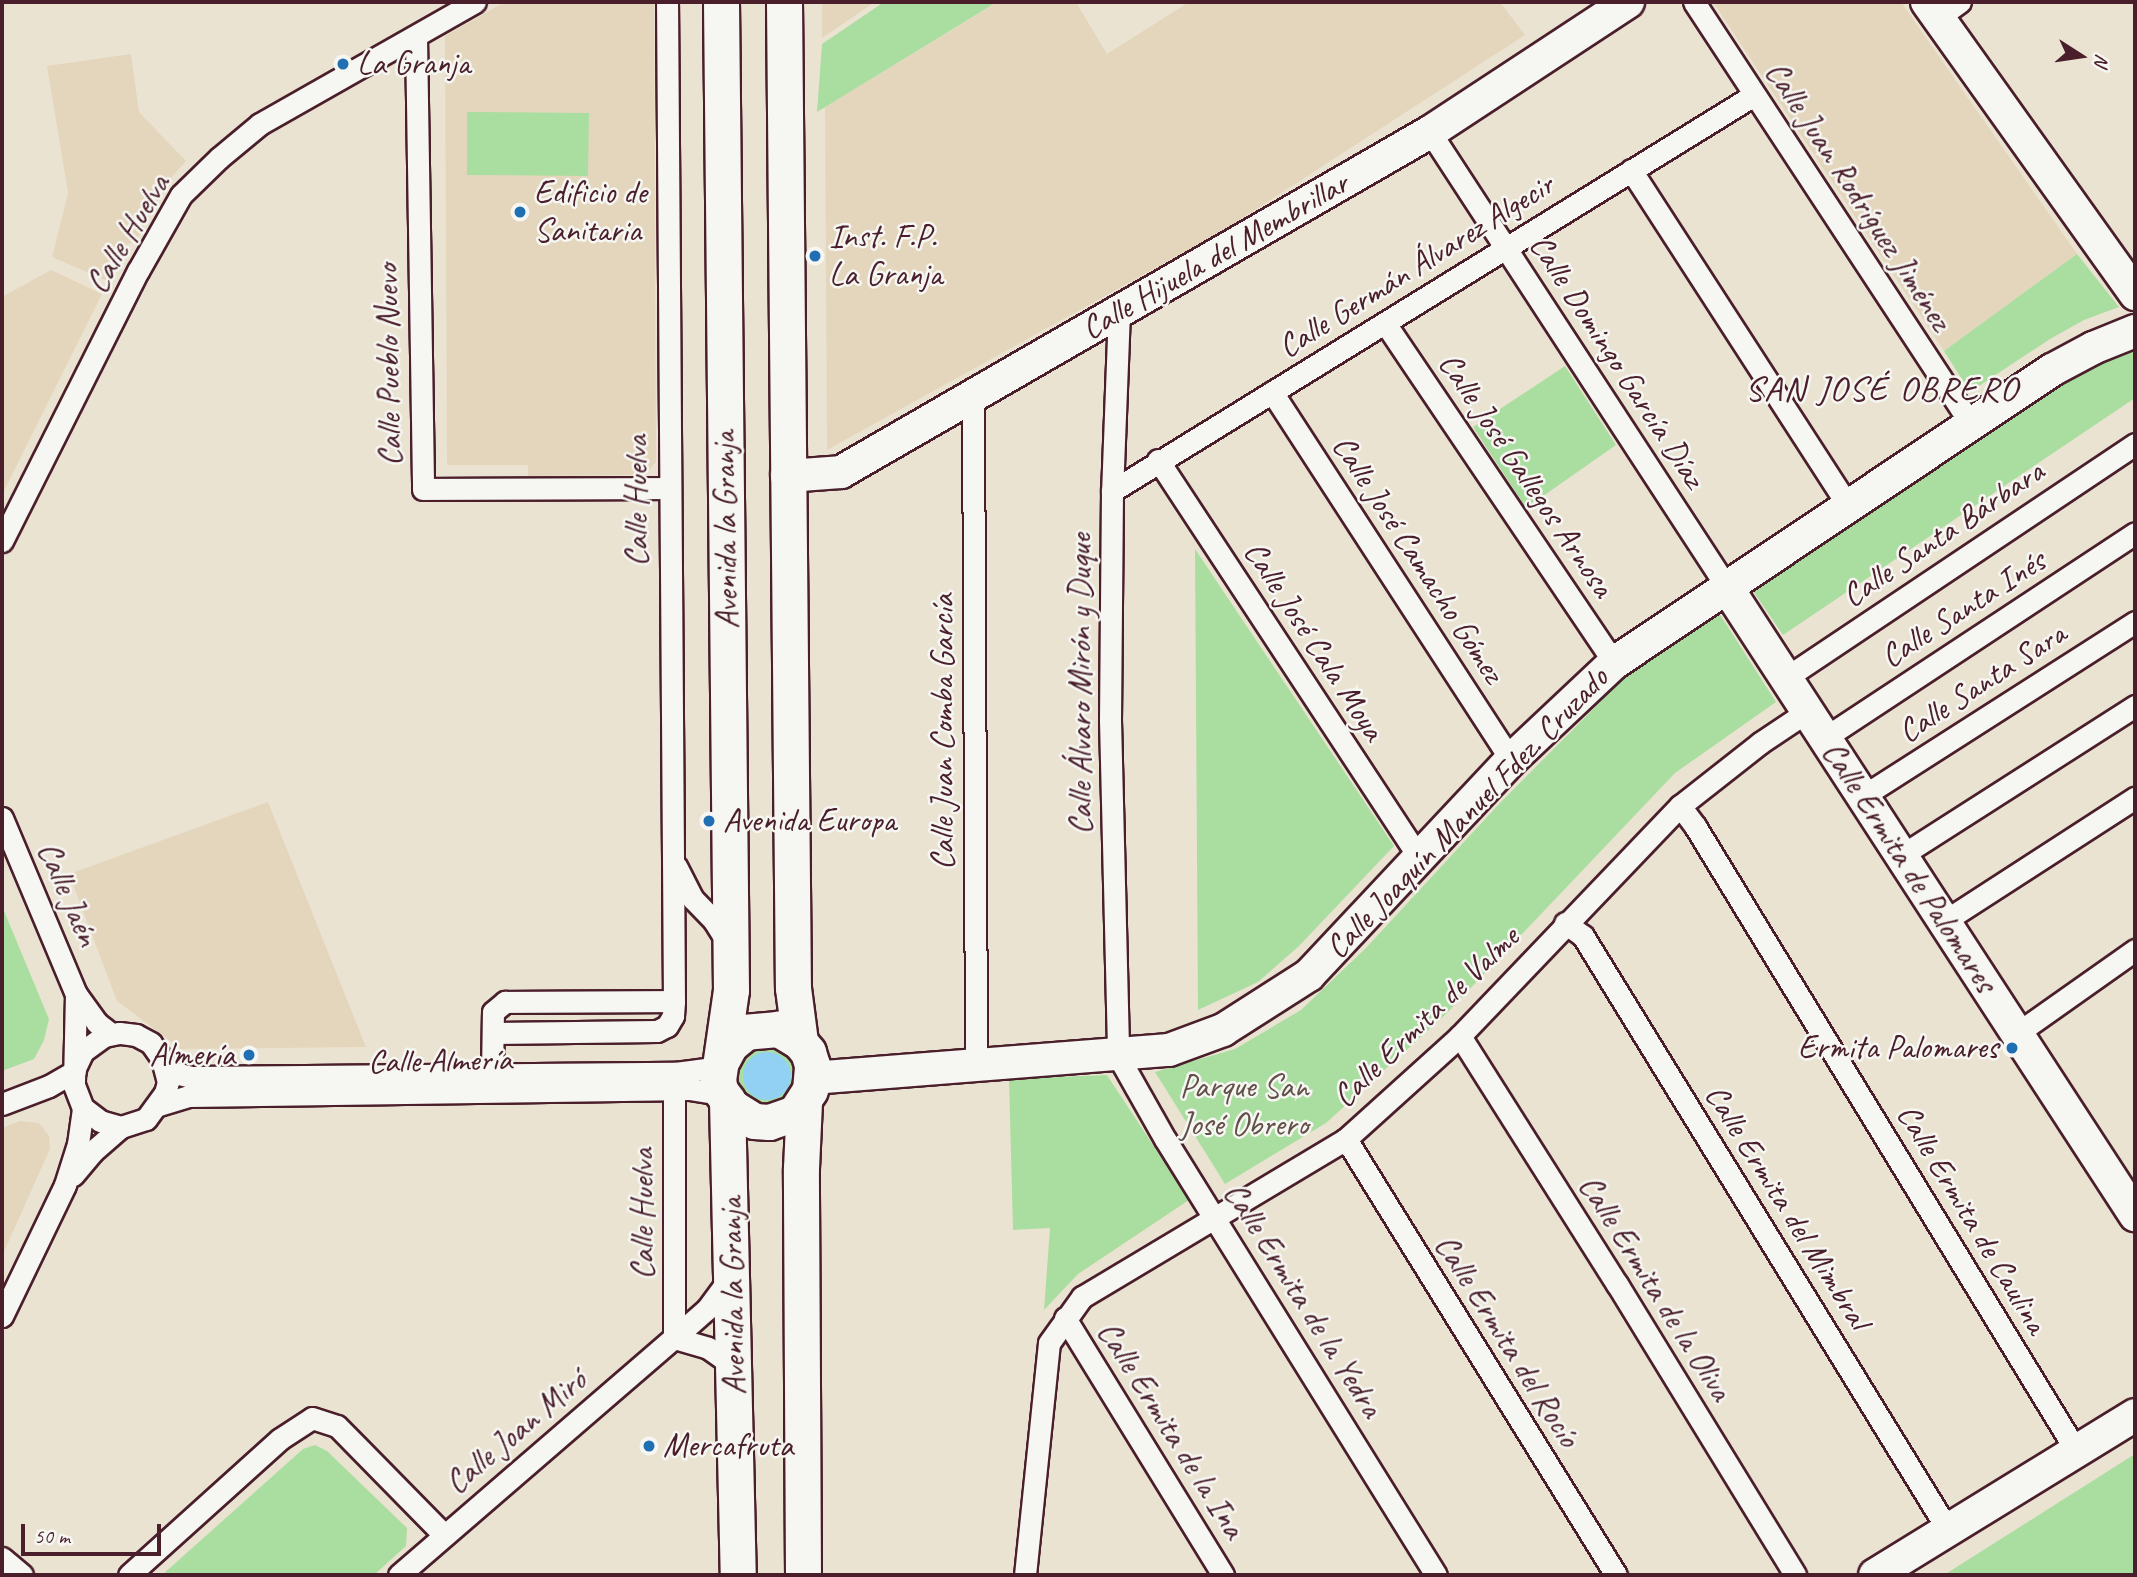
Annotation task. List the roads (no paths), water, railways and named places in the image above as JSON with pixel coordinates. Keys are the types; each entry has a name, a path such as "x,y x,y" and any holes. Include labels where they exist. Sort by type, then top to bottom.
{"main road":[{"name":"Avenida la Granja","path":"721,2 731,946 730,1015 723,1080 733,1274 738,1575"},
{"name":"Avenida la Granja","path":"784,2 793,988 800,1042 812,1065 801,1168 803,1575"},
{"path":"800,1042 778,1029 756,1029 738,1037 723,1080 742,1116 769,1122 783,1119 808,1091"}],"street":[{"name":"Calle Huelva","path":"2,541 138,271 181,195 219,158 260,124 475,2"},
{"name":"Calle Huelva","path":"493,1032 657,1031 667,1026 673,1016 667,2"},
{"name":"Calle Hijuela del Membrillar","path":"788,475 841,472 973,398 1430,132 1628,2"},
{"name":"Calle Juan Rodríguez Jiménez","path":"1694,2 1971,424"},
{"path":"1942,7 2135,294"},
{"name":"Calle Pueblo Nuevo","path":"416,37 423,489 669,488"},
{"name":"Calle Germán Álvarez Algecir","path":"1112,491 1158,460 1754,95"},
{"name":"Calle Domingo García Díaz","path":"1430,132 1728,589"},
{"path":"1631,170 1849,507"},
{"name":"Calle Álvaro Mirón y Duque","path":"1118,1056 1110,720 1112,491 1119,311"},
{"name":"Calle José Gallegos Arnosa","path":"1385,323 1614,663"},
{"name":"Calle Joaquín Manuel Fdez. Cruzado","path":"808,1091 976,1066 1170,1050 1223,1030 1296,986 1324,960 1418,856 1511,760 1614,663 2073,358 2135,331"},
{"name":"Calle José Camacho Gómez","path":"1272,392 1511,760"},
{"name":"Calle Juan Comba García","path":"973,398 976,1066"},
{"name":"Calle Santa Bárbara","path":"1787,677 2135,444"},
{"name":"Calle José Cala Moya","path":"1158,460 1418,856"},
{"name":"Calle Santa Inés","path":"1826,737 2135,533"},
{"name":"Calle Ermita de Palomares","path":"1728,589 2135,1215"},
{"name":"Calle Santa Sara","path":"1863,796 2135,622"},
{"path":"1902,855 2135,706"},
{"name":"Calle Ermita de Valme","path":"1024,1575 1049,1343 1082,1297 1346,1139 1460,1036 1679,806 1760,743 1808,711"},
{"path":"1943,922 2135,798"},
{"name":"Calle Ermita de Caulina","path":"1679,806 1703,838 2077,1452"},
{"name":"Calle Jaén","path":"2,818 76,994 97,1023 111,1034"},
{"path":"672,855 687,889 731,946"},
{"name":"Calle Ermita del Mimbral","path":"1565,923 1583,936 1948,1530"},
{"path":"2016,1034 2135,950"},
{"name":"Calle Jaén","path":"2,1316 65,1185 78,1144 82,1106 74,1085 76,994"},
{"path":"492,1074 493,1012 505,1002 674,1001"},
{"path":"6,1101 49,1086 76,1068 83,1051 95,1040 111,1034 136,1035 150,1043 167,1071 168,1082 159,1105"},
{"name":"Calle Ermita de la Oliva","path":"1460,1036 1617,1284 1795,1575"},
{"name":"Calle Ermita de la Yedra","path":"1118,1056 1436,1575"},
{"name":"Calle Almería","path":"167,1071 191,1077 675,1073 723,1080"},
{"name":"Calle Almería","path":"159,1105 188,1096 674,1089 723,1080"},
{"name":"Calle Huelva","path":"674,1089 674,1338"},
{"path":"6,1101 29,1097 82,1106 100,1121 121,1127"},
{"name":"Calle Jaén","path":"65,1185 92,1153 121,1127 146,1119 159,1105"},
{"name":"Calle Ermita del Rocío","path":"1346,1139 1616,1575"},
{"name":"Calle Joan Miró","path":"399,1575 707,1309 733,1274"},
{"name":"Calle Ermita de la Ina","path":"1065,1318 1223,1575"},
{"path":"674,1338 708,1348 735,1367"},
{"path":"1875,1575 2135,1415"},
{"path":"130,1575 280,1438 312,1418 337,1426 444,1535"},
{"path":"2,1558 22,1575"}],"water":[{"path":"767,1052 784,1059 791,1076 784,1093 767,1100 750,1093 743,1076 750,1059"}],"place":[{"name":"La Granja","path":"343,64"},
{"name":"Edificio de Sanitaria","path":"520,212"},
{"name":"Inst. F.P. La Granja","path":"815,256"},
{"name":"Avenida Europa","path":"709,821"},
{"name":"Ermita Palomares","path":"2012,1048"},
{"name":"Almería","path":"249,1055"},
{"name":"Mercafruta","path":"649,1446"}],"district":[{"name":"SAN JOSÉ OBRERO","path":"1882,389"}],"park label":[{"name":"Parque San José Obrero","path":"1244,1106"}]}
